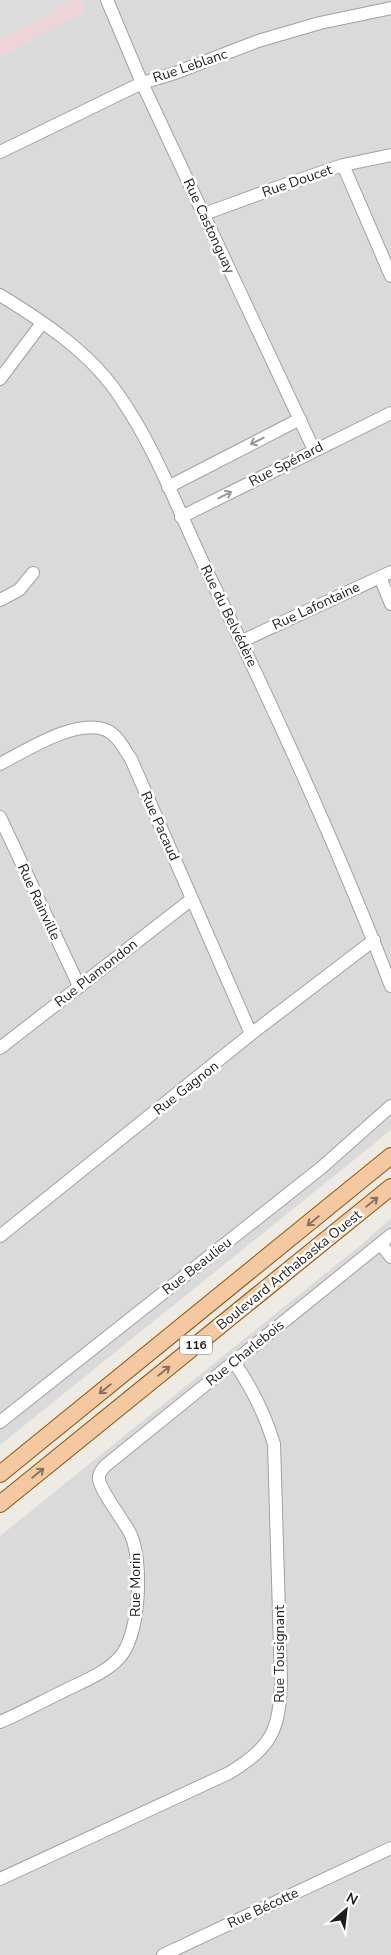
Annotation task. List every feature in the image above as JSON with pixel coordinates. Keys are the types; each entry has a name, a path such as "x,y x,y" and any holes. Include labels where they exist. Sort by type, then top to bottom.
{"main road":[{"name":"Boulevard Arthabaska Ouest","path":"0,1474 391,1156"},
{"name":"Boulevard Arthabaska Ouest","path":"0,1504 391,1186"}],"street":[{"name":"Rue Castonguay","path":"107,0 142,83 314,450"},
{"name":"Rue Leblanc","path":"0,152 142,83 175,73 258,41 320,23 391,8"},
{"name":"Rue Doucet","path":"204,214 342,165 391,154"},
{"path":"342,165 391,276"},
{"name":"Rue du Belvédère","path":"0,295 42,323 95,365 120,396 146,440 181,517 242,641 311,794 374,940 391,986"},
{"path":"0,379 42,323"},
{"name":"Rue Spénard","path":"181,517 391,413"},
{"path":"168,487 300,419"},
{"path":"0,600 19,590 34,572"},
{"path":"385,574 391,604"},
{"name":"Rue Lafontaine","path":"242,641 385,574"},
{"name":"Rue Pacaud","path":"0,764 70,729 88,726 106,730 117,738 131,759 252,1034"},
{"name":"Rue Rainville","path":"0,818 79,986"},
{"name":"Rue Plamondon","path":"0,1048 192,899"},
{"name":"Rue Gagnon","path":"0,1236 252,1034 374,940"},
{"name":"Rue Beaulieu","path":"0,1422 321,1168 391,1106"},
{"name":"Rue Charlebois","path":"100,1472 391,1235"},
{"path":"381,1244 391,1258"},
{"name":"Rue Tousignant","path":"0,1880 229,1773 252,1758 267,1742 276,1724 280,1705 281,1682 274,1444 268,1422 259,1402 234,1362"},
{"name":"Rue Morin","path":"0,1722 97,1674 120,1657 128,1646 137,1614 135,1548 131,1535 99,1480 100,1472"},
{"name":"Rue Bécotte","path":"163,1955 391,1848"}],"shaded area":[{"path":"0,0 79,0 86,11 0,56"},
{"path":"0,0 71,0 72,1 0,40"},
{"path":"79,0 391,0 391,1129 0,1445 0,56 86,11"},
{"path":"391,1218 391,1955 0,1955 0,1536 362,1244"}]}
